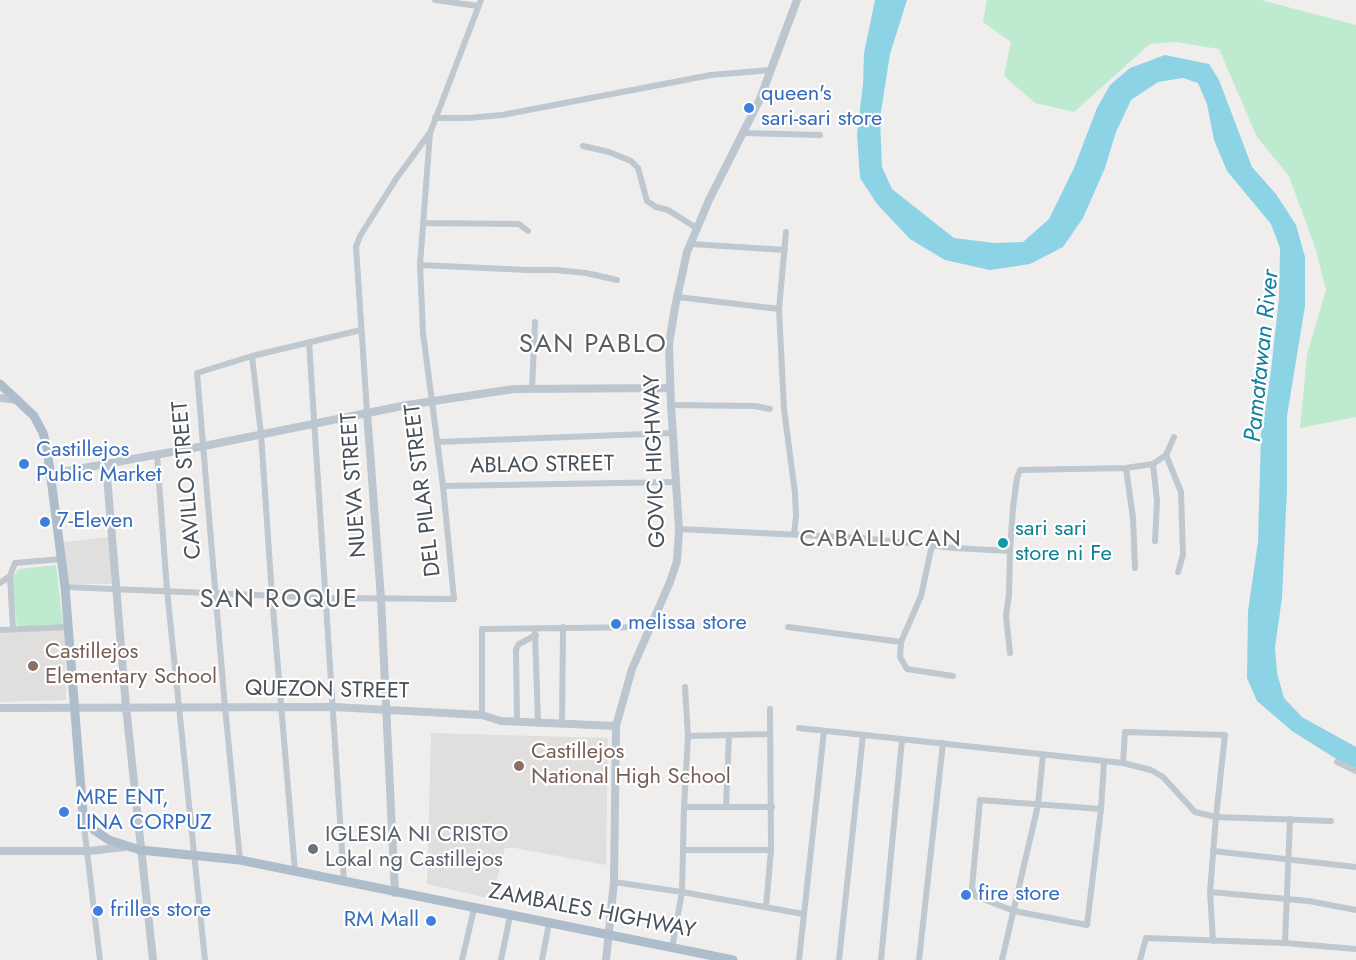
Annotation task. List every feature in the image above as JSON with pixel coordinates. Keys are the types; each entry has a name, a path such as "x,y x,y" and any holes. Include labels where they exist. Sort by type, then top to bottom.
{"main road":[{"path":"0,384 34,416 43,433 47,448 69,627 83,814"},
{"name":"ZAMBALES HIGHWAY","path":"83,814 94,830 124,847 240,860 733,960"}],"street":[{"path":"430,133 480,3 435,0"},
{"name":"GOVIC HIGHWAY","path":"606,960 614,882 616,726 632,669 677,561 679,529 669,344 678,297 687,252 709,200 760,99 797,0"},
{"path":"435,118 502,115 711,75 771,70"},
{"name":"DEL PILAR STREET","path":"65,587 326,598 454,599 443,486 423,333 420,265 430,133"},
{"name":"NUEVA STREET","path":"394,892 381,599 356,247 360,236 396,179 430,133"},
{"path":"743,133 820,135"},
{"path":"583,146 609,152 631,161 638,168 647,201 656,207 668,210 698,229"},
{"path":"423,223 519,224 528,231"},
{"path":"786,232 779,309 784,409 795,493 794,534"},
{"path":"691,244 784,250"},
{"path":"420,265 555,270 586,273 617,280"},
{"path":"678,297 779,309"},
{"path":"532,389 535,322"},
{"name":"CAVILLO STREET","path":"240,860 197,373 252,356 361,330"},
{"path":"309,342 344,882"},
{"path":"252,356 261,434 295,872"},
{"path":"51,474 204,446 367,412 514,389 670,388"},
{"path":"0,398 18,400"},
{"path":"671,405 755,406 770,409"},
{"path":"437,442 673,433"},
{"path":"1010,653 1006,616 1010,585 1013,508 1020,470 1126,468 1153,464 1166,455 1174,437"},
{"path":"157,455 167,590 205,960"},
{"path":"1166,455 1181,492 1183,555 1178,572"},
{"path":"106,464 126,707 153,960"},
{"path":"1153,464 1156,501 1155,541"},
{"path":"1126,468 1133,518 1135,568"},
{"name":"ABLAO STREET","path":"443,486 677,482"},
{"path":"679,529 862,538 1010,551"},
{"path":"932,545 921,596 901,642 900,657 907,669 953,676"},
{"path":"13,629 10,576 15,563 62,559"},
{"path":"0,583 10,576"},
{"path":"0,630 69,627"},
{"path":"535,627 538,722"},
{"path":"562,723 563,627"},
{"path":"482,715 482,629 649,627"},
{"path":"788,627 901,642"},
{"path":"517,722 516,650 519,644 536,635"},
{"path":"672,948 682,892 688,736 685,687"},
{"name":"QUEZON STREET","path":"0,708 334,707 482,715 501,721 616,726"},
{"path":"766,908 772,807 770,709"},
{"path":"798,728 1123,763 1151,770 1163,777 1195,812 1216,817 1331,821"},
{"path":"799,960 824,731"},
{"path":"1123,763 1125,732 1225,735 1210,892 1213,940"},
{"path":"688,736 769,734"},
{"path":"726,807 729,735"},
{"path":"839,960 863,735"},
{"path":"881,960 902,740"},
{"path":"919,960 943,743"},
{"path":"1002,960 1038,805 1043,755"},
{"path":"1101,810 980,800 972,888 975,896 1014,911 1087,926 1101,810 1104,762"},
{"path":"1336,762 1356,771"},
{"path":"684,807 772,807"},
{"path":"83,814 100,960"},
{"path":"1285,943 1290,819"},
{"path":"0,851 89,851 124,847"},
{"path":"683,850 771,850"},
{"path":"1214,851 1356,867"},
{"path":"614,882 803,914"},
{"path":"1210,892 1288,899 1356,910"},
{"path":"462,960 474,909"},
{"path":"501,960 510,916"},
{"path":"542,960 549,923"},
{"path":"1140,960 1146,938 1285,943 1356,949"}],"shaded area":[{"path":"109,537 112,584 68,584 64,542"},
{"name":"Castillejos Elementary School","path":"65,629 66,700 0,702 0,633"},
{"path":"431,733 608,738 606,865 505,848 492,899 427,884"}],"green space":[{"path":"987,0 1261,0 1356,25 1356,417 1300,428 1307,355 1326,290 1316,250 1289,176 1257,137 1219,49 1176,42 1150,44 1074,112 1035,103 1004,76 1011,42 983,22"},
{"path":"56,565 63,625 17,628 12,577 19,569"}],"water":[{"path":"875,0 907,0 890,54 880,118 882,167 892,189 954,238 994,243 1023,242 1049,219 1074,168 1097,108 1110,85 1130,68 1165,55 1209,64 1219,80 1252,167 1276,194 1296,225 1305,257 1305,306 1287,416 1287,488 1282,598 1275,647 1277,673 1284,698 1302,717 1356,747 1356,768 1338,760 1292,731 1257,701 1247,678 1248,611 1258,542 1261,434 1279,299 1280,248 1271,224 1227,171 1214,140 1207,104 1198,83 1183,78 1158,82 1131,100 1116,132 1105,168 1083,218 1063,247 1030,264 990,270 945,260 910,239 877,204 860,178 857,134 864,53"}],"place":[{"name":"queen's sari-sari store","path":"749,108"},
{"name":"Castillejos Public Market","path":"24,464"},
{"name":"7-Eleven","path":"45,522"},
{"name":"sari sari store ni Fe","path":"1003,543"},
{"name":"melissa store","path":"616,624"},
{"name":"Castillejos Elementary School","path":"33,666"},
{"name":"Castillejos National High School","path":"519,766"},
{"name":"MRE ENT, LINA CORPUZ","path":"64,812"},
{"name":"IGLESIA NI CRISTO Lokal ng Castillejos","path":"313,849"},
{"name":"fire store","path":"966,895"},
{"name":"frilles store","path":"98,911"},
{"name":"RM Mall","path":"431,921"}],"district":[{"name":"SAN PABLO","path":"593,346"},
{"name":"CABALLUCAN","path":"881,540"},
{"name":"SAN ROQUE","path":"279,601"}],"water label":[{"name":"Pamatawan River","path":"1263,356"}]}
